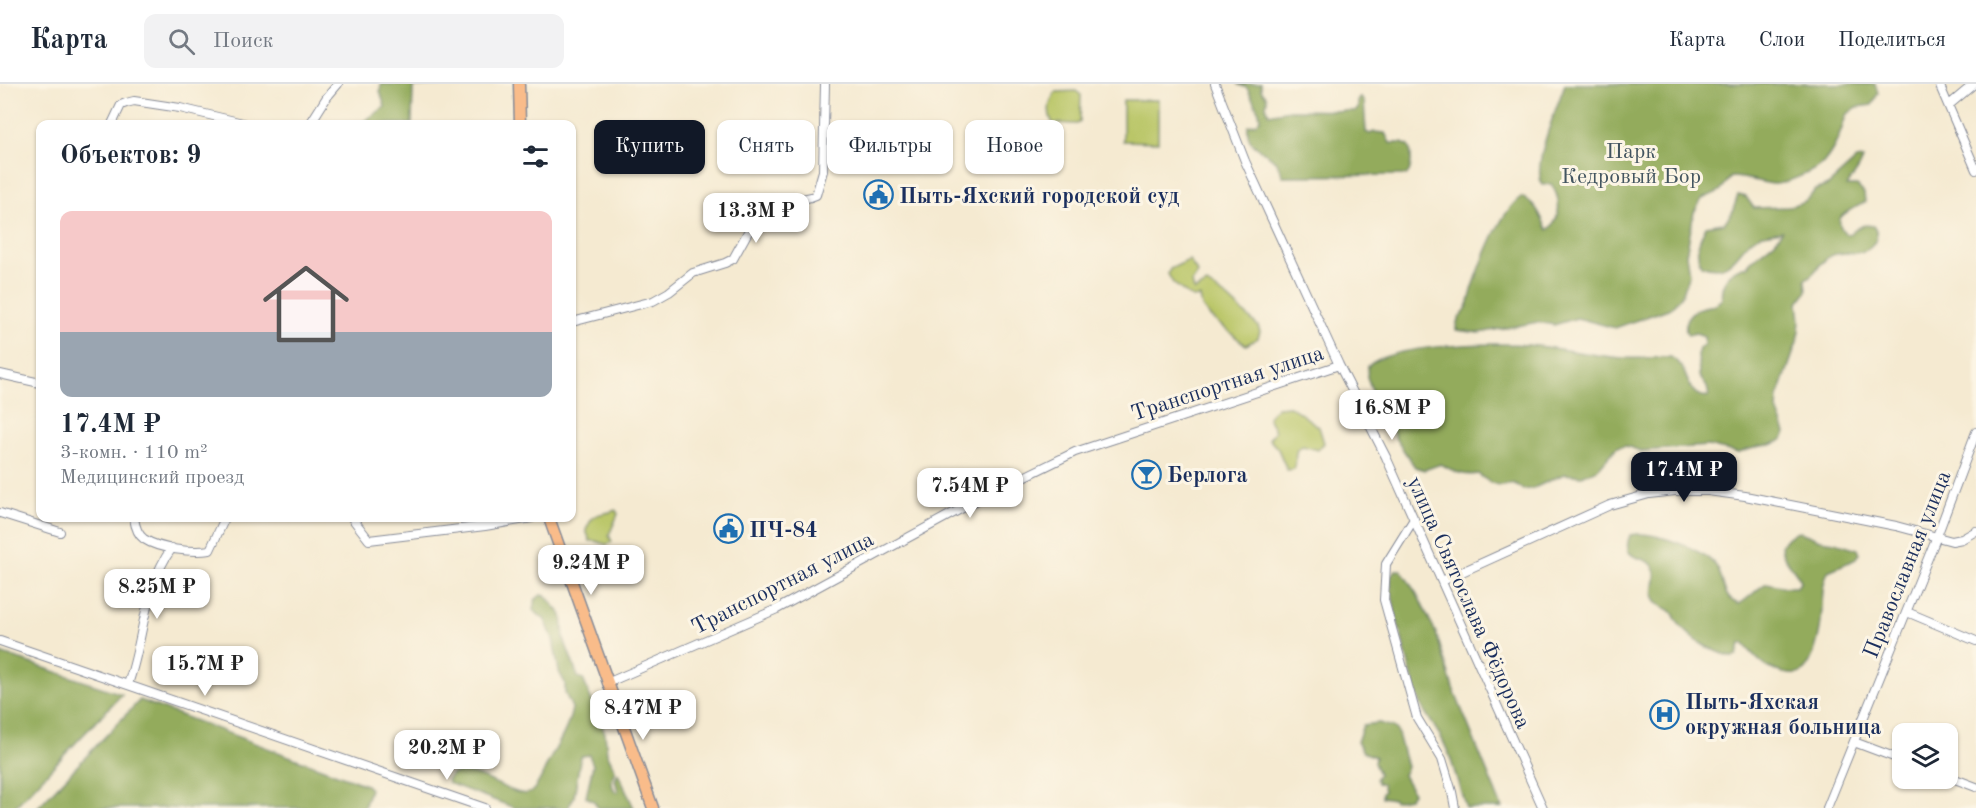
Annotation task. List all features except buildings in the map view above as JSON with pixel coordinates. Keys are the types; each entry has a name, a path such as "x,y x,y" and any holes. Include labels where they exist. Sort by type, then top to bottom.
{"main road":[{"path":"519,84 520,120"},
{"path":"550,522 653,808"}],"street":[{"path":"313,120 338,84"},
{"path":"576,320 658,299 693,273 733,259 764,203 809,198 816,195 823,171 825,84"},
{"name":"улица Святослава Фёдорова","path":"1215,84 1245,160 1339,365 1386,457 1543,808"},
{"path":"1939,84 1976,171"},
{"path":"1949,105 1974,84"},
{"path":"114,120 122,105 134,102 180,108 230,120"},
{"name":"Транспортная улица","path":"607,683 777,609 979,499 1075,452 1339,365"},
{"path":"0,374 36,382"},
{"name":"Православная улица","path":"1827,808 1937,537 1976,432"},
{"path":"1442,581 1592,512 1634,497 1661,492 1692,490 1734,494 1905,528 1952,541 1962,539 1976,531"},
{"path":"0,513 60,532"},
{"path":"1414,519 1386,564 1384,600 1417,718 1442,759 1455,808"},
{"path":"135,522 138,531 144,538 190,552 210,550 223,522"},
{"path":"355,522 369,540 508,522"},
{"path":"128,684 155,581 163,560 172,548"},
{"path":"1907,612 1976,641"},
{"path":"0,641 485,808"},
{"path":"1854,742 1892,756"},
{"path":"1958,780 1976,787"}],"green space":[{"path":"381,84 449,84 413,87 412,120 366,120 385,107 380,91"},
{"path":"1237,84 1261,84 1269,114 1289,110 1355,111 1358,109 1360,97 1364,102 1366,132 1385,133 1390,143 1402,143 1409,146 1411,161 1409,172 1407,175 1283,176 1276,162 1252,144 1249,139 1248,125 1257,123 1260,119 1259,112 1247,88"},
{"name":"Парк Кедровый Бор","path":"1565,84 1875,84 1878,93 1872,105 1857,107 1846,115 1832,151 1815,169 1778,184 1731,177 1720,191 1702,199 1694,212 1686,255 1689,274 1683,293 1671,308 1615,328 1577,318 1554,325 1538,322 1479,333 1456,330 1458,319 1468,305 1486,251 1505,214 1513,204 1521,197 1527,200 1538,211 1548,230 1556,220 1557,196 1551,184 1543,185 1540,165 1546,136"},
{"path":"1076,91 1081,95 1080,122 1064,123 1064,120 1052,120 1049,109 1055,92"},
{"path":"1123,100 1158,100 1158,142 1123,141"},
{"name":"Парк Кедровый Бор","path":"1863,159 1847,186 1857,186 1864,193 1865,202 1844,214 1840,218 1840,223 1847,235 1860,226 1873,226 1876,239 1865,251 1830,256 1806,279 1807,291 1798,303 1800,321 1798,339 1778,397 1777,410 1786,433 1782,440 1738,453 1708,446 1641,451 1626,446 1617,447 1599,468 1582,476 1564,474 1534,488 1523,490 1514,484 1494,484 1478,474 1463,474 1441,464 1424,470 1415,467 1395,438 1388,415 1379,409 1367,377 1368,366 1398,353 1420,349 1514,344 1625,358 1671,357 1682,367 1694,392 1698,395 1709,396 1707,387 1699,376 1698,353 1699,348 1704,345 1704,336 1696,333 1688,335 1686,321 1694,311 1714,305 1722,299 1722,287 1727,277 1747,266 1782,231 1758,236 1727,265 1712,268 1701,265 1698,255 1699,241 1706,226 1724,223 1732,213 1738,195 1746,197 1754,208 1788,207 1805,201 1816,190 1828,185 1856,160"},
{"path":"1189,260 1198,273 1192,282 1194,291 1207,284 1228,298 1258,326 1260,332 1258,338 1246,345 1209,316 1202,307 1200,297 1192,298 1173,283 1168,274 1170,269"},
{"path":"1290,406 1319,427 1324,443 1318,450 1303,446 1298,448 1294,469 1287,470 1278,449 1269,439 1275,431 1268,417 1277,407"},
{"path":"616,510 618,514 609,535 612,542 607,545 590,541 586,530 592,519"},
{"path":"1800,532 1820,540 1858,549 1860,554 1854,560 1828,571 1824,583 1820,626 1815,648 1806,668 1798,674 1779,672 1766,666 1743,643 1740,644 1737,656 1733,657 1717,652 1697,641 1679,624 1672,612 1655,601 1653,566 1635,557 1628,550 1630,535 1639,534 1663,538 1689,547 1716,566 1729,598 1739,604 1767,583 1797,587 1801,581 1784,556 1781,546 1789,536"},
{"path":"1395,570 1401,570 1417,594 1436,633 1453,688 1502,808 1466,808 1449,754 1423,709 1416,692 1391,588 1391,575"},
{"path":"545,595 562,615 564,639 578,677 583,679 605,733 607,753 615,770 612,778 613,787 616,792 618,791 615,780 618,773 634,808 598,808 594,801 586,797 593,765 589,755 582,756 580,760 574,797 568,808 515,808 448,783 447,780 452,774 461,772 483,777 516,792 524,794 531,792 569,722 572,708 565,693 565,683 559,672 553,639 545,620 533,610 535,600"},
{"path":"0,653 122,694 14,808 0,808"},
{"path":"140,700 366,785 370,789 364,808 37,808"},
{"path":"1379,723 1397,730 1407,767 1403,775 1413,793 1409,798 1394,801 1382,797 1384,791 1382,784 1377,783 1376,778 1379,774 1374,763 1375,757 1363,752 1357,742 1363,725"}],"place":[{"name":"Пыть-Яхский городской суд","path":"878,195"},
{"name":"Берлога","path":"1146,474"},
{"name":"ПЧ-84","path":"728,529"},
{"name":"Пыть-Яхская окружная больница","path":"1664,714"}]}
